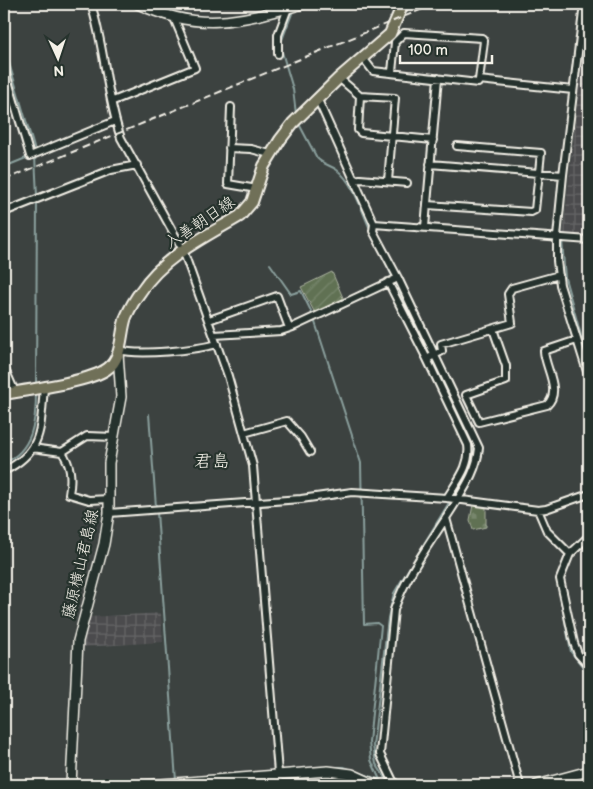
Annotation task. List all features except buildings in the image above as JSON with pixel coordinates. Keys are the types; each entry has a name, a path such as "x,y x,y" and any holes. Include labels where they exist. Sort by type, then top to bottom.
{"main road":[{"name":"入善朝日線","path":"4,394 44,388 106,370 116,359 126,318 142,289 183,250 240,216 252,202 270,154 293,123 339,78 390,34 404,4"}],"street":[{"path":"91,4 98,28 113,101 115,121 136,165 183,250 228,376 253,466 279,785"},
{"path":"138,4 174,18 210,23 254,17 303,4"},
{"path":"584,4 557,237 559,275 589,378"},
{"path":"278,54 278,35 288,8"},
{"path":"113,101 195,68 174,18"},
{"path":"392,72 395,42 404,33 482,38 484,41 479,80"},
{"path":"363,58 373,71 478,83 479,80 573,90"},
{"path":"4,67 30,156 115,121"},
{"path":"339,78 360,96 395,98 388,181"},
{"path":"425,228 438,78"},
{"path":"360,96 358,130 361,134 432,140"},
{"path":"318,100 374,224 373,231 436,355 479,448 473,472 398,596 394,610 380,754 395,785"},
{"path":"231,108 228,184 257,188"},
{"path":"427,204 532,212 535,210 541,153 457,146"},
{"path":"229,148 251,149 270,154"},
{"path":"430,164 563,175"},
{"path":"4,212 111,170 136,165"},
{"path":"354,180 407,183"},
{"path":"374,224 589,240"},
{"path":"427,359 442,351 442,344 512,323 508,294 512,288 559,275"},
{"path":"214,336 289,328 398,278"},
{"path":"388,282 468,445 469,454 466,468 447,498"},
{"path":"209,320 277,296 289,328"},
{"path":"493,329 506,366 506,381 466,395 479,422 547,405 551,401 554,390 544,352 577,340"},
{"path":"119,350 133,354 177,349 199,350 216,344"},
{"name":"藤原横山君島線","path":"71,785 78,641 104,544 109,513 109,463 121,397 119,350"},
{"path":"4,366 15,392"},
{"path":"4,471 19,463 37,440 44,388"},
{"path":"244,433 287,421 301,437 310,452"},
{"path":"32,448 62,452 87,436 114,437"},
{"path":"62,452 68,460 72,479 69,494 89,500 109,499"},
{"path":"109,513 257,502 352,492 447,498 546,510 589,494"},
{"path":"538,510 546,531 570,554"},
{"path":"446,518 520,785"},
{"path":"589,536 570,554 560,579 574,644 578,654 589,664"},
{"path":"149,785 328,771 352,774 376,785"},
{"path":"537,785 589,771"}],"shaded area":[{"path":"589,4 589,237 563,235"},
{"path":"161,613 163,642 83,647 88,617"}],"green space":[{"path":"332,272 344,300 315,313 301,287"},
{"path":"473,505 486,507 486,527 473,530 470,520"}],"waterway":[{"path":"293,11 282,40 282,52 293,89 296,114"},
{"path":"4,46 35,151"},
{"path":"299,124 317,158 337,170 348,182 371,231"},
{"path":"35,156 37,196"},
{"path":"4,167 26,158"},
{"path":"36,386 37,201"},
{"path":"562,240 565,278 589,364"},
{"path":"382,255 393,278"},
{"path":"270,264 291,294 301,291 312,313 361,463 364,624 377,623 381,626 369,742 371,760 380,780 344,767 329,767"},
{"path":"395,282 430,355"},
{"path":"432,359 459,414 474,452 471,468 452,497"},
{"path":"4,463 21,451 27,443 34,424 36,393"},
{"path":"149,414 156,507"},
{"path":"390,785 376,764 373,746 388,618 394,593 450,501"},
{"path":"157,512 176,781"},
{"path":"569,550 589,532"},
{"path":"558,575 566,554"},
{"path":"558,585 571,652 589,675"}],"railway":[{"path":"4,180 435,4"}],"district":[{"name":"君島","path":"212,461"}]}
